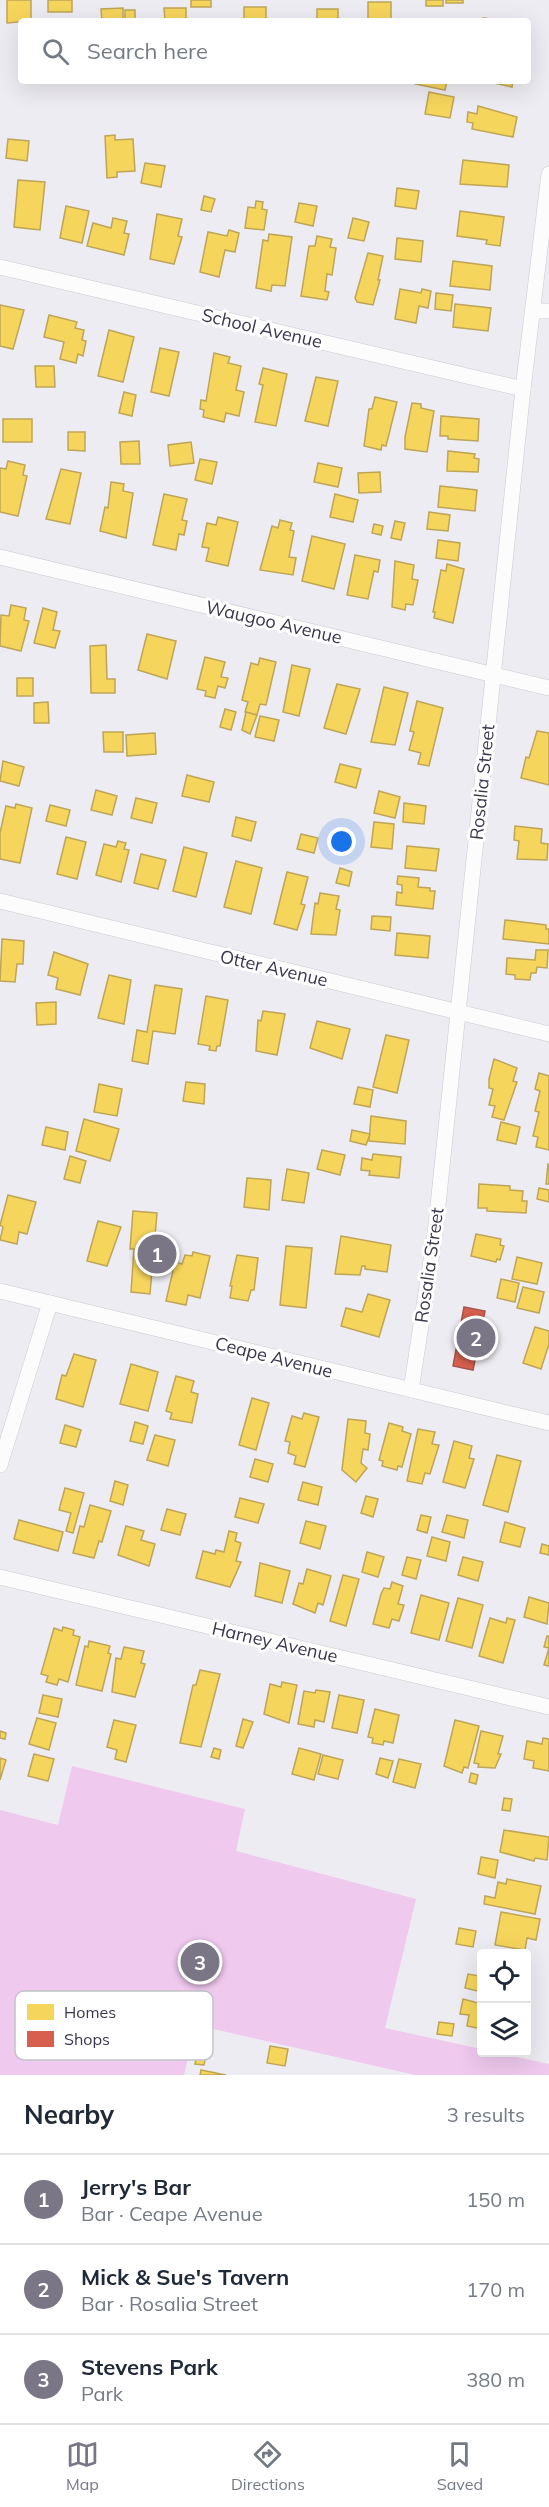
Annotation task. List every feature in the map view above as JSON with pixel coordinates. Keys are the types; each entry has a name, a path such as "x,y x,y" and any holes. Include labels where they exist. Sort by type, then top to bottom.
{"street":[{"name":"Rosalia Street","path":"411,1390 435,1234 523,389 541,311 549,174"},
{"name":"School Avenue","path":"0,267 523,389"},
{"name":"Waugoo Avenue","path":"0,557 549,688"},
{"name":"Otter Avenue","path":"0,902 549,1034"},
{"name":"Ceape Avenue","path":"0,1291 549,1422"},
{"path":"0,1465 50,1303"},
{"name":"Harney Avenue","path":"0,1577 549,1707"}],"shaded area":[{"path":"72,1766 245,1809 236,1851 416,1899 385,2028 477,2048 477,2057 516,2057 549,2064 549,2075 415,2075 213,2029 213,1991 15,1991 15,2060 188,2060 184,2075 0,2075 0,1810 58,1825"}],"building: Homes":[{"path":"7,0 31,0 31,18 18,18 18,22 7,23"},
{"path":"48,0 72,0 72,12 48,12"},
{"path":"191,0 211,0 211,7 191,7"},
{"path":"426,0 443,0 443,6 426,6"},
{"path":"446,0 463,0 463,3 446,3"},
{"path":"368,2 391,2 391,18 368,18"},
{"path":"244,7 266,7 266,18 244,18"},
{"path":"123,8 123,18 102,18 101,9"},
{"path":"164,8 186,8 186,18 165,18"},
{"path":"317,9 338,9 338,18 317,18"},
{"path":"125,10 135,10 135,18 125,18"},
{"path":"415,84 446,84 445,90"},
{"path":"429,92 454,97 450,118 425,114"},
{"path":"478,106 517,117 513,137 472,129 473,123 467,122 468,112 477,114"},
{"path":"115,135 115,140 133,139 135,171 117,172 117,177 107,178 105,136"},
{"path":"8,139 29,141 27,161 6,158"},
{"path":"463,160 509,165 507,187 460,184"},
{"path":"145,163 165,166 161,187 141,183"},
{"path":"18,180 45,182 40,230 14,227"},
{"path":"397,188 419,191 416,209 395,206"},
{"path":"204,196 215,199 211,212 201,210"},
{"path":"256,201 263,202 262,209 267,210 264,230 245,228 248,207 255,208"},
{"path":"299,203 317,206 313,226 295,222"},
{"path":"66,206 89,211 82,243 60,238"},
{"path":"460,211 504,217 500,246 486,244 487,240 457,236"},
{"path":"157,214 182,219 178,236 182,237 174,264 150,259"},
{"path":"113,218 127,221 124,233 129,234 124,255 87,246 93,223 111,228"},
{"path":"353,218 369,222 364,241 348,238"},
{"path":"229,230 239,233 235,252 225,250 219,277 200,272 208,232 227,236"},
{"path":"269,234 292,237 285,286 272,285 271,291 256,288 263,240 268,241"},
{"path":"317,236 332,239 330,247 336,248 332,275 327,274 325,291 329,292 327,300 301,296 309,246 315,246"},
{"path":"397,238 423,241 421,262 395,259"},
{"path":"368,253 383,256 378,280 380,280 373,305 357,302 355,298"},
{"path":"453,261 492,266 490,290 450,286"},
{"path":"400,289 421,293 422,289 431,291 428,308 419,306 416,323 395,319"},
{"path":"436,293 453,295 451,311 435,309"},
{"path":"455,304 491,308 488,331 453,327"},
{"path":"0,305 24,310 13,349 0,346"},
{"path":"49,315 77,322 75,328 84,330 82,340 86,341 83,356 78,354 76,363 60,359 64,342 44,337"},
{"path":"109,330 134,337 123,382 98,376"},
{"path":"160,348 179,352 169,396 151,392"},
{"path":"214,353 230,357 228,363 241,366 236,390 244,392 239,416 226,413 224,422 203,417 204,410 200,409 201,400 206,401"},
{"path":"35,366 54,366 55,387 36,387"},
{"path":"263,368 287,374 276,426 255,422 263,385 259,384"},
{"path":"316,377 338,381 328,426 305,421"},
{"path":"124,392 136,395 132,416 119,413"},
{"path":"375,397 397,402 386,446 382,445 381,450 364,446 369,409 372,409"},
{"path":"412,403 421,404 421,408 434,411 427,452 405,449 405,437"},
{"path":"441,416 479,419 478,441 448,439 448,436 440,436"},
{"path":"3,419 32,419 32,442 3,442"},
{"path":"68,432 85,432 85,451 68,450"},
{"path":"139,441 140,464 121,464 120,442"},
{"path":"191,442 194,463 170,466 168,445"},
{"path":"448,451 475,454 474,458 479,459 478,472 447,471"},
{"path":"200,459 217,462 212,484 195,480"},
{"path":"8,461 25,465 23,475 27,476 18,516 0,512 0,468 6,469"},
{"path":"318,463 342,468 338,487 314,482"},
{"path":"61,469 81,473 70,524 46,519"},
{"path":"380,472 381,492 359,493 358,473"},
{"path":"111,482 124,484 123,491 133,493 126,538 100,531 105,507 108,508"},
{"path":"440,486 477,490 475,511 438,507"},
{"path":"164,494 187,499 182,520 187,521 184,535 179,534 176,550 153,545"},
{"path":"335,494 358,500 353,522 330,517"},
{"path":"429,512 450,515 448,531 427,529"},
{"path":"218,517 238,522 228,566 206,561 209,548 202,547 207,523 216,525"},
{"path":"280,520 292,523 290,530 294,531 289,557 296,558 293,575 260,570 272,526 278,528"},
{"path":"395,521 405,523 401,540 391,538"},
{"path":"374,524 383,526 381,535 372,533"},
{"path":"312,536 345,544 334,589 302,581"},
{"path":"438,540 460,543 458,561 436,558"},
{"path":"355,555 380,560 378,572 374,571 368,599 347,595"},
{"path":"395,561 414,565 412,579 418,580 413,605 406,604 405,610 392,607"},
{"path":"447,564 464,569 453,623 434,618 435,612 433,612 441,570 446,571"},
{"path":"11,605 26,608 24,620 29,621 21,651 0,646 1,615 9,616"},
{"path":"43,608 57,612 53,630 60,631 55,648 34,643"},
{"path":"147,634 176,641 167,679 138,670"},
{"path":"106,645 107,679 115,679 115,693 91,693 90,646"},
{"path":"205,657 225,662 221,677 228,678 225,688 218,686 215,698 205,696 206,691 197,689"},
{"path":"260,658 276,662 266,705 260,704 257,715 245,712 248,702 242,700 251,663 258,665"},
{"path":"292,665 310,669 299,716 283,712"},
{"path":"17,678 33,678 33,696 17,696"},
{"path":"337,684 360,689 346,734 324,728"},
{"path":"384,687 408,693 395,745 371,742"},
{"path":"417,701 443,708 429,766 418,764 421,753 409,750 414,732 410,731"},
{"path":"48,702 49,723 34,723 34,703"},
{"path":"225,709 236,712 231,730 220,727"},
{"path":"246,712 257,715 250,734 242,730"},
{"path":"260,716 279,720 274,741 255,737"},
{"path":"537,731 549,733 549,785 521,778 526,757 529,758"},
{"path":"103,732 123,732 123,752 104,752"},
{"path":"155,733 156,754 127,756 126,735"},
{"path":"3,761 24,767 19,786 0,781"},
{"path":"340,764 361,769 356,788 335,782"},
{"path":"187,775 214,782 209,802 182,796"},
{"path":"96,790 117,796 112,815 91,810"},
{"path":"379,791 400,797 395,818 374,813"},
{"path":"136,798 157,803 152,823 131,818"},
{"path":"404,803 426,806 424,824 403,822"},
{"path":"16,804 32,808 20,863 0,859 0,833 6,806 15,808"},
{"path":"50,805 70,810 66,826 46,821"},
{"path":"236,817 256,822 251,841 232,836"},
{"path":"374,822 394,824 392,849 371,847"},
{"path":"515,826 542,829 541,843 548,844 547,860 517,859 519,841 514,840"},
{"path":"301,834 318,838 314,853 297,849"},
{"path":"66,837 86,842 77,879 57,874"},
{"path":"118,841 126,843 124,849 129,850 121,882 96,875 104,844 116,847"},
{"path":"407,846 439,849 436,871 405,868"},
{"path":"184,847 207,853 196,897 173,891"},
{"path":"141,854 166,860 158,889 134,883"},
{"path":"236,861 262,868 251,914 224,907"},
{"path":"340,868 352,872 349,886 336,883"},
{"path":"287,872 308,877 301,904 305,905 297,930 274,924"},
{"path":"398,876 419,878 418,887 435,891 433,909 396,905 397,892 402,893 402,885 397,884"},
{"path":"320,893 339,896 336,909 340,910 336,935 311,934 315,903 318,904"},
{"path":"372,916 391,917 390,931 371,929"},
{"path":"505,920 546,925 546,929 549,929 549,944 503,939"},
{"path":"397,933 430,936 428,958 395,955"},
{"path":"2,939 24,941 23,964 17,964 15,982 0,981"},
{"path":"536,950 548,950 547,968 537,967 536,973 531,973 530,980 515,979 515,975 506,974 507,958 535,960"},
{"path":"54,952 88,964 80,995 56,989 58,978 48,975"},
{"path":"109,975 131,980 124,1024 98,1018"},
{"path":"155,985 182,989 175,1034 153,1031 148,1064 132,1061 137,1030 147,1032"},
{"path":"206,996 228,1000 220,1046 217,1046 216,1051 209,1050 210,1046 198,1044"},
{"path":"56,1002 56,1024 37,1025 36,1003"},
{"path":"263,1011 285,1014 277,1055 256,1051 258,1020 261,1021"},
{"path":"317,1021 350,1029 342,1059 310,1048"},
{"path":"386,1035 409,1040 397,1093 373,1087"},
{"path":"494,1059 517,1068 513,1081 517,1082 504,1120 492,1117 495,1106 489,1105 493,1089 489,1088 489,1079"},
{"path":"539,1073 549,1076 549,1150 536,1147 538,1137 533,1136 539,1112 535,1111 540,1091 535,1089"},
{"path":"186,1082 205,1084 204,1104 183,1101"},
{"path":"99,1084 122,1089 117,1116 94,1112"},
{"path":"358,1087 373,1090 370,1107 354,1104"},
{"path":"371,1116 406,1121 405,1144 369,1141"},
{"path":"84,1119 119,1129 110,1161 76,1151"},
{"path":"501,1122 520,1127 516,1144 497,1140"},
{"path":"46,1127 68,1132 65,1150 42,1145"},
{"path":"352,1130 370,1134 366,1145 350,1141"},
{"path":"322,1150 345,1155 340,1175 317,1169"},
{"path":"373,1154 401,1157 399,1178 369,1175 370,1171 361,1170 362,1158 372,1160"},
{"path":"70,1156 86,1161 80,1183 64,1179"},
{"path":"548,1164 549,1184 546,1184"},
{"path":"287,1169 309,1173 304,1203 282,1200"},
{"path":"247,1178 271,1180 269,1210 244,1207"},
{"path":"479,1184 510,1186 510,1190 523,1191 522,1201 527,1201 526,1213 487,1211 487,1208 478,1208"},
{"path":"539,1188 549,1190 549,1202 537,1199"},
{"path":"8,1195 36,1202 27,1234 19,1232 17,1244 0,1240 3,1227 0,1225"},
{"path":"133,1211 157,1213 150,1294 131,1292 134,1249 130,1249"},
{"path":"98,1221 121,1227 107,1266 87,1261"},
{"path":"476,1234 501,1239 500,1245 504,1246 500,1260 497,1259 496,1262 471,1256"},
{"path":"341,1236 391,1245 387,1272 365,1269 365,1266 362,1266 360,1275 335,1274"},
{"path":"286,1246 312,1248 306,1308 280,1305"},
{"path":"193,1252 210,1256 200,1298 188,1295 186,1305 166,1301 175,1262 182,1264 185,1255 192,1256"},
{"path":"237,1255 258,1258 254,1290 251,1290 248,1301 230,1298 232,1286 230,1286"},
{"path":"517,1257 542,1263 537,1284 512,1279"},
{"path":"501,1279 519,1283 515,1302 497,1298"},
{"path":"523,1287 544,1292 539,1313 517,1308"},
{"path":"368,1294 390,1300 379,1337 341,1326 346,1308 362,1312"},
{"path":"535,1327 549,1331 549,1344 541,1369 523,1363"},
{"path":"74,1354 96,1360 83,1407 56,1399 62,1375 66,1376"},
{"path":"131,1364 158,1372 148,1411 120,1404"},
{"path":"176,1376 194,1381 191,1392 198,1394 192,1423 170,1419 172,1413 166,1411"},
{"path":"252,1398 269,1403 256,1450 239,1445"},
{"path":"304,1413 319,1417 305,1467 294,1464 296,1456 288,1453 290,1442 285,1441 292,1416 302,1419"},
{"path":"348,1419 366,1421 365,1433 370,1434 368,1450 363,1449 361,1463 367,1468 356,1482 342,1470"},
{"path":"135,1422 148,1426 143,1444 130,1441"},
{"path":"389,1423 403,1427 402,1431 411,1434 402,1467 398,1466 397,1470 382,1466 383,1461 379,1460"},
{"path":"65,1425 81,1430 76,1447 60,1443"},
{"path":"418,1429 435,1432 432,1444 439,1445 430,1474 425,1473 422,1484 407,1481"},
{"path":"155,1435 175,1440 168,1466 147,1460"},
{"path":"454,1441 472,1446 469,1458 474,1459 465,1488 443,1482"},
{"path":"497,1455 521,1461 508,1512 483,1505"},
{"path":"255,1459 273,1464 268,1482 250,1477"},
{"path":"115,1481 128,1485 123,1505 110,1501"},
{"path":"303,1482 322,1487 318,1505 298,1500"},
{"path":"65,1488 84,1493 73,1533 66,1531 71,1513 59,1510"},
{"path":"366,1496 378,1499 373,1517 361,1513"},
{"path":"240,1498 264,1504 258,1523 235,1517"},
{"path":"90,1505 111,1511 102,1542 99,1541 94,1558 73,1553 80,1526 84,1527"},
{"path":"167,1509 186,1514 180,1535 161,1530"},
{"path":"421,1515 431,1517 427,1533 417,1530"},
{"path":"447,1515 468,1520 464,1538 442,1532"},
{"path":"19,1520 63,1532 58,1551 14,1539"},
{"path":"306,1521 326,1526 320,1549 300,1543"},
{"path":"505,1522 525,1528 520,1547 500,1542"},
{"path":"126,1526 144,1531 141,1540 155,1544 149,1566 118,1555"},
{"path":"229,1531 237,1533 235,1541 241,1543 236,1561 241,1562 230,1587 196,1578 203,1551 215,1554 216,1550 224,1552"},
{"path":"432,1537 450,1542 446,1561 427,1556"},
{"path":"542,1544 549,1546 549,1555 540,1553"},
{"path":"367,1552 384,1557 378,1577 362,1572"},
{"path":"407,1557 421,1560 416,1579 402,1575"},
{"path":"463,1557 483,1562 478,1581 458,1575"},
{"path":"260,1563 290,1571 282,1603 255,1596"},
{"path":"307,1569 331,1576 323,1605 318,1603 315,1613 293,1604 299,1583 303,1584"},
{"path":"343,1575 359,1579 346,1626 330,1621"},
{"path":"392,1582 403,1586 398,1604 404,1605 399,1621 392,1619 389,1628 373,1624 381,1594 384,1588 390,1589"},
{"path":"421,1595 449,1603 439,1640 411,1633"},
{"path":"529,1597 549,1603 547,1624 524,1617"},
{"path":"458,1598 483,1605 472,1648 446,1641"},
{"path":"490,1618 506,1623 507,1618 515,1620 503,1663 479,1656"},
{"path":"63,1627 74,1630 73,1635 80,1637 68,1682 59,1679 57,1685 46,1682 48,1676 41,1674 54,1628 62,1631"},
{"path":"547,1636 549,1636 549,1648 544,1647"},
{"path":"89,1641 110,1646 108,1653 111,1654 102,1691 76,1685 85,1646 88,1647"},
{"path":"124,1647 144,1651 141,1663 145,1664 135,1697 112,1692 116,1658 121,1659"},
{"path":"549,1648 549,1666 544,1665"},
{"path":"200,1670 220,1674 201,1747 180,1743 193,1685 196,1685"},
{"path":"282,1682 297,1685 289,1723 264,1714 270,1684 281,1687"},
{"path":"316,1690 330,1692 324,1722 315,1720 314,1727 298,1724 304,1691 315,1693"},
{"path":"43,1695 62,1699 58,1717 39,1713"},
{"path":"339,1695 364,1700 357,1733 332,1728"},
{"path":"375,1709 399,1715 393,1743 384,1741 383,1745 372,1743 373,1738 368,1737"},
{"path":"37,1718 56,1723 49,1750 29,1744"},
{"path":"243,1719 253,1722 243,1748 236,1746"},
{"path":"114,1720 136,1725 126,1762 115,1759 117,1750 107,1747"},
{"path":"455,1720 479,1726 468,1768 464,1767 462,1773 444,1766"},
{"path":"0,1731 6,1733 5,1739 0,1738"},
{"path":"481,1731 503,1736 498,1754 501,1754 495,1768 478,1767 479,1764 474,1763"},
{"path":"543,1738 549,1739 549,1771 533,1768 534,1761 524,1759 527,1741 542,1744"},
{"path":"214,1748 221,1750 219,1759 211,1757"},
{"path":"299,1748 321,1754 314,1780 292,1774"},
{"path":"34,1754 54,1759 48,1781 28,1776"},
{"path":"323,1755 343,1760 338,1779 318,1774"},
{"path":"0,1758 6,1760 0,1780"},
{"path":"380,1758 393,1761 388,1778 376,1774"},
{"path":"399,1759 421,1764 415,1788 393,1782"},
{"path":"471,1773 478,1775 476,1784 469,1782"},
{"path":"504,1798 512,1799 510,1811 502,1810"},
{"path":"504,1830 549,1837 547,1860 535,1858 534,1861 500,1852"},
{"path":"481,1857 498,1860 495,1878 478,1874"},
{"path":"507,1879 541,1886 535,1914 484,1904 485,1896 495,1898 498,1882 506,1884"},
{"path":"501,1912 540,1919 536,1940 527,1938 525,1949 495,1945"},
{"path":"459,1928 476,1931 473,1947 456,1944"},
{"path":"468,1974 477,1976 477,1991 465,1988"},
{"path":"463,1999 477,2003 477,2028 467,2026 469,2015 460,2014"},
{"path":"439,2022 454,2024 452,2036 437,2034"},
{"path":"270,2046 288,2049 285,2066 267,2063"},
{"path":"196,2060 205,2060 204,2065 195,2064"},
{"path":"201,2070 226,2075 200,2075"}],"building: Shops":[{"path":"464,1307 485,1311 473,1370 453,1366"}],"place":[{"name":"Jerry's Bar","path":"157,1254"},
{"name":"Mick & Sue's Tavern","path":"476,1338"},
{"name":"Stevens Park","path":"200,1962"}]}
